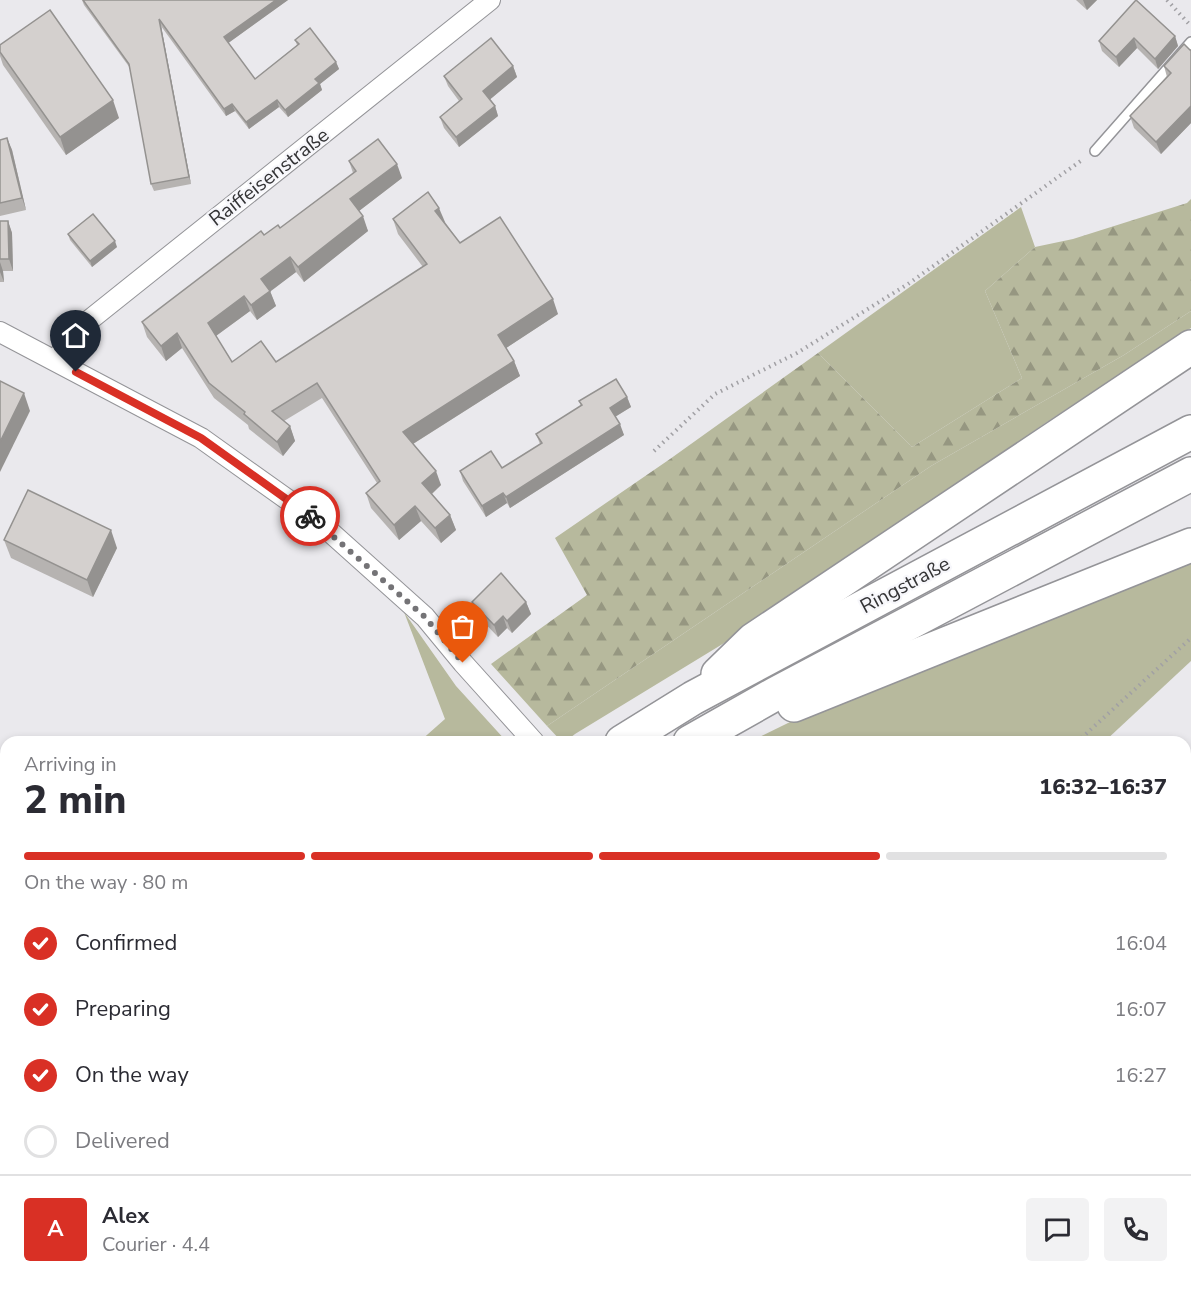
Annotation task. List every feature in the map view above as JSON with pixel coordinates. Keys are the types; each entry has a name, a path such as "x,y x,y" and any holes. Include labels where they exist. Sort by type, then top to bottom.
{"highway":[{"path":"693,698 753,640 1191,347"},
{"name":"Ringstraße","path":"632,736 693,698 1191,432"},
{"name":"Ringstraße","path":"701,736 775,694 1191,474"},
{"path":"741,736 797,704 1191,545"}],"street":[{"name":"Raiffeisenstraße","path":"57,361 66,343 77,330 490,0"},
{"path":"0,332 201,438 319,522 425,617 528,736"}],"lane":[{"path":"1095,151 1191,42"}],"path":[{"path":"1167,0 1191,26"},
{"path":"654,451 715,394 797,353 908,284 1095,151"},
{"path":"1084,736 1191,638"}],"green space":[{"path":"1191,199 1191,311 1124,355 931,466 547,726 491,664 587,595 555,538 818,353 912,447 1022,378 985,291 1035,247 1073,239 1187,203"},
{"path":"1021,207 1035,247 985,291 1022,378 912,447 818,353"},
{"path":"1191,311 1191,328 1044,424 775,612 572,736 556,736 547,726 931,466 1124,355"},
{"path":"1191,562 1191,661 1110,736 761,736 837,699"},
{"path":"404,612 456,686 502,736 426,736 445,719"}],"building":[{"path":"83,0 276,0 224,37 255,79 299,44 295,40 310,28 336,62 315,79 319,83 285,110 277,100 246,122 232,104 224,109 159,19 189,177 151,184 129,64"},
{"path":"1136,0 1175,36 1155,59 1134,38 1116,57 1099,41"},
{"path":"50,10 113,100 60,137 0,52 0,45"},
{"path":"491,38 513,66 483,91 495,106 456,137 440,117 462,99 444,76"},
{"path":"1184,44 1191,51 1191,106 1156,142 1130,116 1171,73 1164,66"},
{"path":"7,138 22,198 0,203 0,140"},
{"path":"378,139 397,164 350,199 363,216 298,267 290,257 261,279 270,291 251,305 244,296 208,323 232,362 261,341 276,362 427,264 393,219 428,192 439,208 435,211 460,243 500,217 553,299 498,335 514,361 403,432 436,471 422,483 450,515 435,528 415,506 394,525 366,493 380,481 317,383 272,411 290,426 277,442 209,383 177,333 161,346 142,322 261,231 264,235 278,225 280,228 356,171 349,161"},
{"path":"93,214 115,241 90,261 68,234"},
{"path":"0,221 8,221 9,259 0,259"},
{"path":"616,379 627,397 610,408 620,424 506,497 503,493 482,506 460,471 491,451 502,468 542,443 536,434 582,405 579,401"},
{"path":"0,381 24,393 0,442"},
{"path":"28,490 111,530 87,580 4,540"},
{"path":"501,573 526,602 507,621 503,616 494,625 472,602"}],"way so far":[{"path":"310,516 371,567 425,617 463,663"}],"route":[{"path":"76,372 201,438 310,516"}]}
